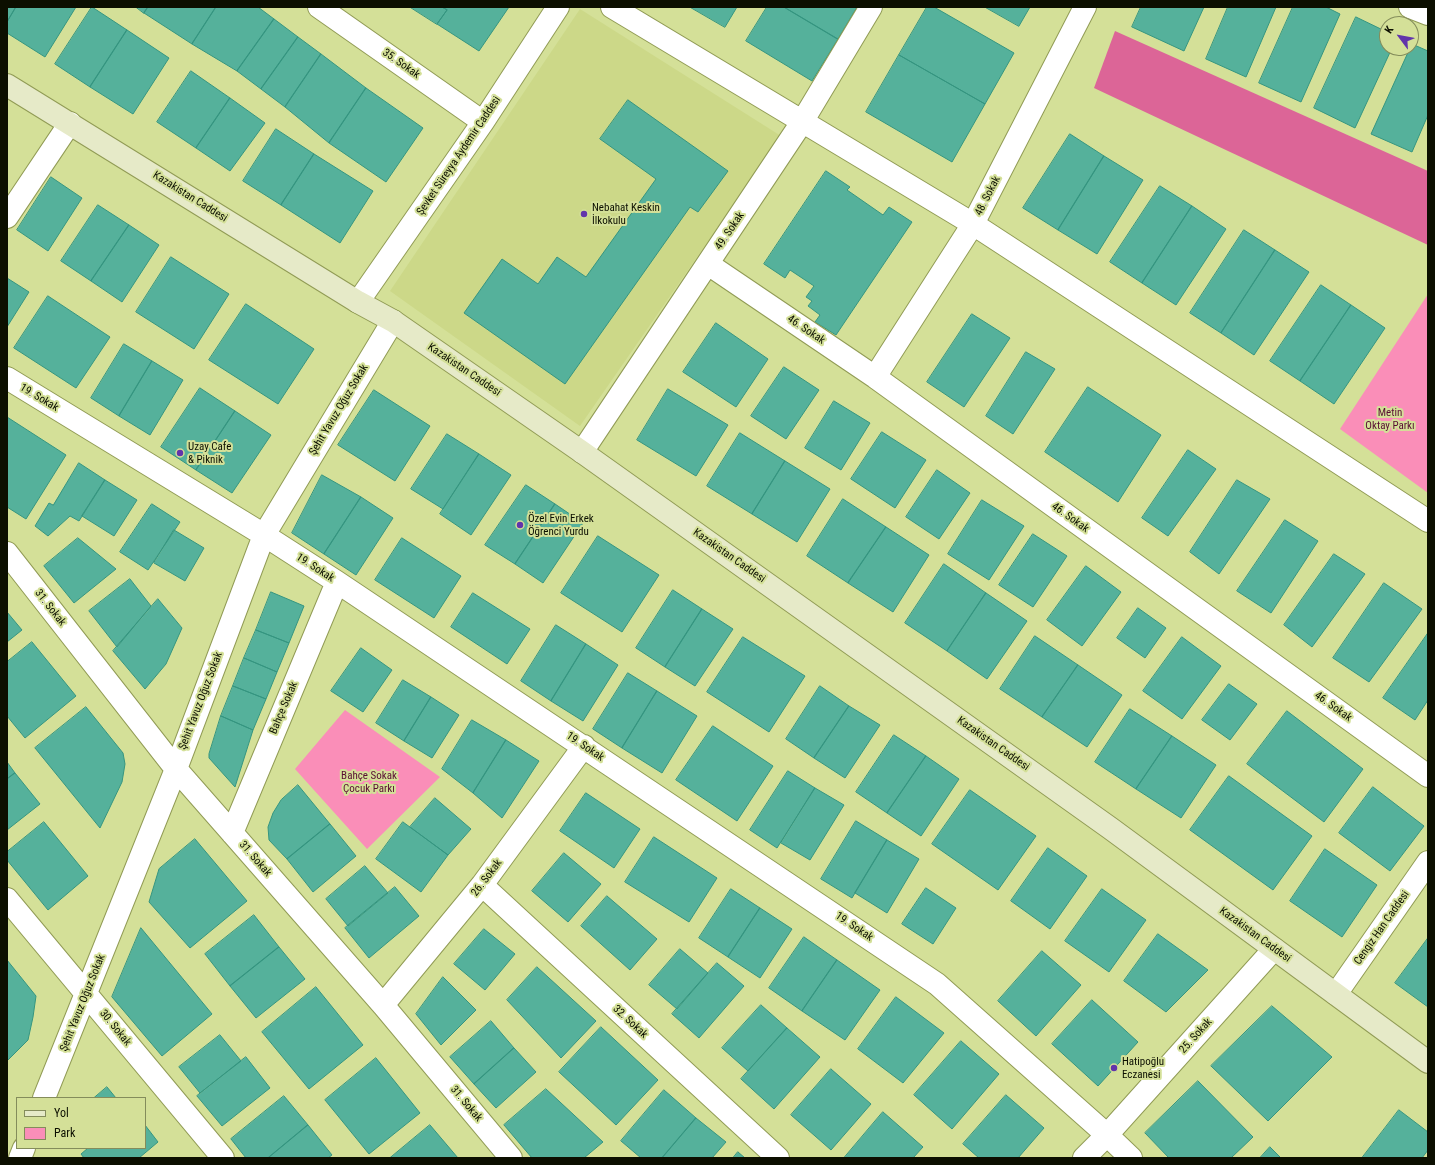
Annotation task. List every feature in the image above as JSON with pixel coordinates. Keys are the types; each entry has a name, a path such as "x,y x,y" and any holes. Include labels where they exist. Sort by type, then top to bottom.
{"main road":[{"name":"Kazakistan Caddesi","path":"7,84 358,302 393,322 582,452 1104,823 1428,1062"}],"street":[{"name":"35. Sokak","path":"319,7 483,122"},
{"name":"Şevket Süreyya Aydemir Caddesi","path":"358,302 483,122 558,7"},
{"path":"612,7 973,224 1428,521"},
{"name":"49. Sokak","path":"582,452 802,122 870,7"},
{"name":"48. Sokak","path":"875,377 973,224 1086,7"},
{"path":"1410,7 1428,14"},
{"path":"7,217 70,122"},
{"name":"46. Sokak","path":"708,264 875,377 1428,776"},
{"name":"Şehit Yavuz Oğuz Sokak","path":"44,1097 176,769 264,535 393,322"},
{"name":"19. Sokak","path":"7,378 264,535 337,582 938,984 1131,1158"},
{"name":"31. Sokak","path":"7,553 176,769 383,1005 511,1158"},
{"name":"Bahçe Sokak","path":"232,833 337,582"},
{"name":"26. Sokak","path":"383,1005 482,885 584,746"},
{"name":"Cengiz Han Caddesi","path":"1336,994 1428,862"},
{"name":"32. Sokak","path":"482,885 778,1158"},
{"name":"30. Sokak","path":"7,898 222,1158"},
{"name":"25. Sokak","path":"1084,1158 1107,1135 1274,949"}],"shaded area":[{"name":"Nebahat Keskin İlkokulu","path":"580,9 781,136 580,426 390,291"},
{"path":"1115,31 1428,171 1428,245 1094,88"}],"green space":[{"name":"Metin Oktay Parkı","path":"1428,294 1428,493 1340,429"},
{"name":"Bahçe Sokak Çocuk Parkı","path":"345,710 440,777 367,849 295,769"}],"building":[{"path":"7,7 16,7 7,22"},
{"path":"16,7 76,7 45,57 7,33 7,22"},
{"path":"92,7 127,30 90,87 55,64"},
{"path":"136,7 148,7 144,13"},
{"path":"148,7 216,7 192,44 144,13"},
{"path":"216,7 258,7 274,19 237,71 192,44"},
{"path":"410,7 442,7 447,10 437,24"},
{"path":"442,7 509,7 479,51 437,24 447,10"},
{"path":"690,7 737,7 725,27"},
{"path":"767,7 784,7 838,39 812,81 746,41"},
{"path":"784,7 857,7 838,39"},
{"path":"927,7 934,7 1014,53 985,104 899,55"},
{"path":"985,7 1030,7 1019,26"},
{"path":"1141,7 1204,7 1184,51 1132,27"},
{"path":"1228,7 1276,7 1246,77 1206,59"},
{"path":"1293,7 1326,7 1340,14 1301,102 1259,83"},
{"path":"1356,17 1379,28 1379,56 1388,56 1355,128 1314,108"},
{"path":"274,19 298,37 261,89 237,71"},
{"path":"127,30 169,58 133,114 90,87"},
{"path":"298,37 321,54 285,107 261,89"},
{"path":"1419,47 1428,51 1428,115 1412,152 1371,134 1406,56 1419,56"},
{"path":"321,54 366,88 329,143 285,107"},
{"path":"899,55 985,104 952,162 866,112"},
{"path":"191,71 230,98 196,148 157,122"},
{"path":"366,88 423,128 386,182 329,143"},
{"path":"230,98 265,123 230,171 196,148"},
{"path":"628,100 728,171 698,212 690,207 565,384 464,313 502,259 538,284 557,257 586,277 656,179 600,139"},
{"path":"276,129 314,154 281,205 243,181"},
{"path":"1070,134 1104,156 1058,230 1023,208"},
{"path":"314,154 373,191 340,243 281,205"},
{"path":"1104,156 1143,180 1097,254 1058,230"},
{"path":"826,171 850,187 847,190 883,215 889,207 912,222 836,335 815,322 820,315 808,306 812,301 806,297 814,286 790,270 785,278 764,264"},
{"path":"51,177 82,198 48,251 17,230"},
{"path":"1160,186 1192,206 1142,283 1110,262"},
{"path":"98,205 129,225 91,281 61,261"},
{"path":"1192,206 1226,229 1176,305 1142,283"},
{"path":"129,225 159,245 122,302 91,281"},
{"path":"1244,230 1275,250 1221,333 1190,313"},
{"path":"1275,250 1309,272 1254,355 1221,333"},
{"path":"171,257 229,294 194,349 136,312"},
{"path":"7,278 29,292 7,327"},
{"path":"1321,285 1351,305 1300,381 1270,361"},
{"path":"48,296 110,337 76,388 14,348"},
{"path":"246,304 314,349 278,404 209,360"},
{"path":"1351,305 1385,328 1334,404 1300,381"},
{"path":"972,314 1010,338 964,407 927,382"},
{"path":"716,323 768,359 736,407 683,372"},
{"path":"124,344 152,361 119,416 91,398"},
{"path":"1026,352 1055,369 1013,434 986,416"},
{"path":"152,361 183,380 150,435 119,416"},
{"path":"784,367 819,390 786,439 751,416"},
{"path":"1088,387 1161,435 1118,502 1045,452"},
{"path":"200,388 235,411 196,470 161,447"},
{"path":"668,389 728,425 696,476 637,440"},
{"path":"374,390 430,426 395,481 338,445"},
{"path":"834,401 870,423 841,470 805,448"},
{"path":"235,411 271,435 232,493 196,470"},
{"path":"7,417 66,455 26,519 7,507"},
{"path":"882,432 926,460 895,508 851,479"},
{"path":"740,433 785,461 752,514 707,486"},
{"path":"447,434 479,454 443,509 411,489"},
{"path":"1188,450 1216,469 1168,536 1142,518"},
{"path":"479,454 511,475 471,535 440,514"},
{"path":"785,461 830,489 797,542 752,514"},
{"path":"79,463 105,480 79,521 70,516 48,536 35,526 49,503 53,505"},
{"path":"937,470 970,493 939,539 906,517"},
{"path":"322,475 361,497 324,554 292,533"},
{"path":"105,480 137,500 114,536 82,516"},
{"path":"1237,480 1270,499 1219,574 1190,552"},
{"name":"Özel Evin Erkek Öğrenci Yurdu","path":"526,485 555,504 515,564 485,545"},
{"path":"361,497 393,518 356,575 324,554"},
{"path":"843,499 886,527 848,583 807,556"},
{"path":"982,500 1024,526 989,580 948,554"},
{"path":"152,504 180,522 148,570 120,552"},
{"path":"555,504 583,523 543,583 515,564"},
{"path":"1285,520 1318,541 1271,613 1237,591"},
{"path":"886,527 929,555 893,612 848,583"},
{"path":"174,530 204,548 185,581 154,563"},
{"path":"1033,534 1067,556 1033,607 999,585"},
{"path":"598,536 659,575 622,632 561,593"},
{"path":"78,538 116,569 74,603 44,566"},
{"path":"402,538 461,576 434,618 375,580"},
{"path":"1334,554 1365,574 1312,647 1284,625"},
{"path":"944,564 986,593 947,651 905,623"},
{"path":"1086,566 1121,592 1082,646 1047,620"},
{"path":"130,579 151,606 117,647 89,611"},
{"path":"1384,583 1422,609 1369,682 1333,658"},
{"path":"673,590 702,609 665,667 636,648"},
{"path":"271,592 304,606 289,643 256,630"},
{"path":"473,593 530,629 507,664 451,627"},
{"path":"986,593 1027,621 987,679 947,651"},
{"path":"158,599 182,628 166,664 145,689 113,651"},
{"path":"1138,608 1166,628 1145,658 1117,638"},
{"path":"702,609 733,629 695,686 665,667"},
{"path":"7,612 22,630 7,642"},
{"path":"556,625 586,644 551,701 521,681"},
{"path":"256,630 289,643 277,672 244,658"},
{"path":"1428,633 1428,700 1415,720 1383,698"},
{"path":"1035,636 1078,665 1042,717 1000,689"},
{"path":"743,637 805,676 769,732 707,692"},
{"path":"1182,637 1221,666 1182,719 1143,691"},
{"path":"32,642 76,696 25,738 7,716 7,662"},
{"path":"586,644 618,665 583,721 551,701"},
{"path":"361,648 392,670 363,712 331,691"},
{"path":"244,658 277,672 266,699 233,686"},
{"path":"1078,665 1122,695 1087,747 1042,717"},
{"path":"628,673 657,691 622,748 593,729"},
{"path":"403,680 431,697 404,741 376,723"},
{"path":"1229,684 1257,704 1230,740 1202,720"},
{"path":"233,686 266,699 253,730 221,716"},
{"path":"820,686 849,706 814,758 786,739"},
{"path":"657,691 697,716 662,773 622,748"},
{"path":"431,697 459,715 432,758 404,741"},
{"path":"849,706 880,725 845,778 814,758"},
{"path":"86,707 123,753 125,764 122,782 100,828 35,748"},
{"path":"1130,709 1172,736 1136,789 1095,762"},
{"path":"1287,711 1363,769 1324,822 1247,764"},
{"path":"221,716 253,730 235,787 209,758"},
{"path":"472,720 506,740 473,793 442,769"},
{"path":"713,726 773,766 737,821 676,780"},
{"path":"894,735 926,756 887,813 856,792"},
{"path":"1172,736 1216,765 1181,818 1136,789"},
{"path":"506,740 539,761 502,818 473,793"},
{"path":"926,756 959,779 921,836 887,813"},
{"path":"7,762 15,773 7,779"},
{"path":"788,771 815,788 777,848 750,830"},
{"path":"15,773 40,804 7,830 7,779"},
{"path":"1229,776 1312,836 1273,890 1190,830"},
{"path":"298,785 330,824 287,859 269,840 268,827 273,813 281,800"},
{"path":"1373,787 1424,826 1390,871 1339,833"},
{"path":"815,788 844,805 810,860 781,843"},
{"path":"970,790 1036,836 998,890 932,844"},
{"path":"586,793 640,829 614,868 560,831"},
{"path":"435,798 471,829 448,855 410,827"},
{"path":"856,821 887,840 852,898 821,879"},
{"path":"44,822 88,876 48,910 7,860 7,852"},
{"path":"403,822 448,855 421,892 376,859"},
{"path":"330,824 356,856 313,892 287,859"},
{"path":"654,837 717,878 689,922 625,882"},
{"path":"195,839 247,901 190,948 149,902 159,869"},
{"path":"887,840 919,859 887,913 855,893"},
{"path":"1048,848 1087,876 1050,929 1011,901"},
{"path":"1325,849 1377,885 1342,937 1290,901"},
{"path":"564,853 601,884 568,922 532,891"},
{"path":"365,866 388,893 348,926 326,899"},
{"path":"395,887 419,916 369,958 345,928"},
{"path":"926,888 956,908 933,944 902,924"},
{"path":"731,889 760,908 728,957 699,938"},
{"path":"1102,889 1146,920 1109,972 1065,941"},
{"path":"607,896 657,939 630,970 581,926"},
{"path":"760,908 792,929 760,978 728,957"},
{"path":"254,915 279,947 230,986 205,954"},
{"path":"141,928 212,1014 162,1056 112,997"},
{"path":"484,929 515,954 485,990 454,964"},
{"path":"1158,934 1208,970 1166,1012 1124,981"},
{"path":"804,937 837,960 802,1011 769,988"},
{"path":"1428,938 1428,1007 1395,983"},
{"path":"279,947 305,979 256,1018 230,986"},
{"path":"680,949 708,973 677,1009 649,985"},
{"path":"1042,951 1081,985 1036,1036 998,1001"},
{"path":"7,960 36,996 28,1040 7,1061"},
{"path":"837,960 880,990 845,1040 802,1011"},
{"path":"717,963 744,986 699,1038 672,1014"},
{"path":"537,967 596,1021 561,1058 507,1000"},
{"path":"443,977 476,1010 441,1045 416,1014"},
{"path":"316,987 363,1045 309,1089 262,1032"},
{"path":"896,997 944,1033 903,1083 858,1049"},
{"path":"1092,1000 1138,1042 1098,1086 1052,1044"},
{"path":"761,1005 787,1028 748,1071 722,1048"},
{"path":"1272,1006 1332,1057 1268,1121 1211,1066"},
{"path":"491,1021 514,1048 474,1084 450,1057"},
{"path":"601,1027 658,1080 616,1125 559,1072"},
{"path":"787,1028 820,1057 774,1109 741,1079"},
{"path":"220,1035 241,1061 200,1093 179,1067"},
{"path":"961,1041 999,1074 952,1129 914,1095"},
{"path":"514,1048 536,1072 496,1108 474,1084"},
{"path":"246,1057 270,1088 222,1126 197,1096"},
{"path":"376,1058 420,1113 369,1154 325,1100"},
{"path":"831,1069 871,1104 831,1150 791,1115"},
{"path":"1198,1081 1253,1137 1231,1158 1169,1158 1145,1133"},
{"path":"107,1087 115,1097 95,1097"},
{"path":"546,1089 603,1142 584,1158 532,1158 504,1125"},
{"path":"664,1090 696,1118 662,1158 641,1158 621,1141"},
{"path":"1006,1095 1044,1128 1018,1158 979,1158 963,1144"},
{"path":"284,1096 308,1125 268,1158 246,1158 231,1139"},
{"path":"1399,1110 1428,1132 1428,1150 1422,1158 1362,1158"},
{"path":"883,1112 923,1147 913,1158 844,1158"},
{"path":"696,1118 726,1142 712,1158 662,1158"},
{"path":"308,1125 332,1155 328,1158 268,1158"},
{"path":"430,1125 458,1158 390,1158"},
{"path":"146,1126 158,1142 139,1158 84,1158 81,1154 87,1149 146,1149"},
{"path":"1270,1147 1281,1158 1260,1158"},
{"path":"738,1152 745,1158 733,1158"}],"place":[{"name":"Nebahat Keskin İlkokulu","path":"584,214"},
{"name":"Uzay Cafe & Piknik","path":"180,453"},
{"name":"Özel Evin Erkek Öğrenci Yurdu","path":"520,525"},
{"name":"Hatipoğlu Eczanesi","path":"1114,1068"}]}
